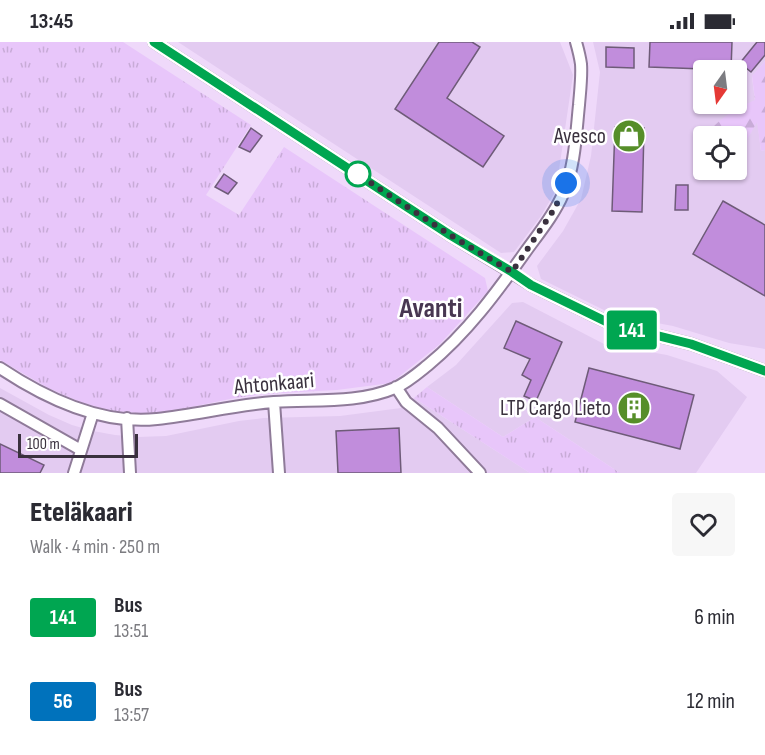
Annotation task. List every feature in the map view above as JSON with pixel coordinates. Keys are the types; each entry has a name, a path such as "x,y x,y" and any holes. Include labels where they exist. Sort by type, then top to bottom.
{"street":[{"path":"154,42 450,235 531,285 611,324 691,344 765,371"},
{"name":"Ahtonkaari","path":"0,368 56,399 93,413 155,419 274,402 356,398 382,393 408,381 456,339 475,318 512,272 563,194 573,155 581,78 576,42"},
{"path":"396,387 406,402 438,428 480,473"},
{"path":"274,402 279,473"},
{"path":"0,404 81,450"},
{"path":"74,473 93,413"},
{"path":"128,418 130,473"}],"shaded area":[{"path":"178,42 560,42 573,75 556,190 541,216 514,252 501,253"},
{"path":"593,42 765,42 765,61 752,77 761,151 765,150 765,349 729,343 673,326 614,315 541,279 537,266 563,231 581,199 591,156 600,72"},
{"path":"523,302 604,344 667,355 717,371 747,397 696,473 620,473 535,417 503,437 427,387 456,365 512,303"},
{"path":"0,388 72,425 115,435 138,437 166,436 264,418 340,416 401,408 414,398 530,473 0,473"}],"green space":[{"path":"0,42 123,42 251,125 206,195 239,215 284,147 485,278 488,291 440,344 391,383 337,390 263,394 162,413 111,411 80,402 48,388 0,360"},
{"path":"765,61 765,150 761,151 757,122 747,140 747,126 714,126 729,114 747,114 747,104 755,100 752,76"},
{"path":"427,387 503,437 535,417 620,473 530,473 414,398"}],"building":[{"path":"439,42 472,42 480,47 447,98 504,136 483,167 395,109"},
{"path":"650,42 732,42 731,60 693,60 693,69 649,67"},
{"path":"757,42 765,42 765,55 751,72 747,69 747,60 742,60"},
{"path":"606,47 634,48 634,68 606,67"},
{"path":"615,127 644,128 642,212 612,211"},
{"path":"251,128 262,136 250,152 239,147"},
{"path":"224,174 237,183 228,194 215,187"},
{"path":"676,185 688,185 688,210 675,210"},
{"path":"723,201 765,225 765,296 693,254"},
{"path":"516,321 562,342 536,401 524,396 531,380 522,375 530,359 504,348"},
{"name":"LTP Cargo Lieto","path":"589,368 694,395 680,449 575,422"},
{"path":"399,428 401,473 338,473 336,431"},
{"path":"0,444 44,465 40,473 0,473"}],"bus line":[{"name":"141","path":"154,42 450,235 531,285 611,324 691,344 765,371"}],"place":[{"name":"Avesco","path":"629,136"},
{"name":"LTP Cargo Lieto","path":"634,408"}],"district":[{"name":"Avanti","path":"431,308"}],"route":[{"path":"358,174 351,170 450,235 512,272 545,225 563,194 566,183"}]}
